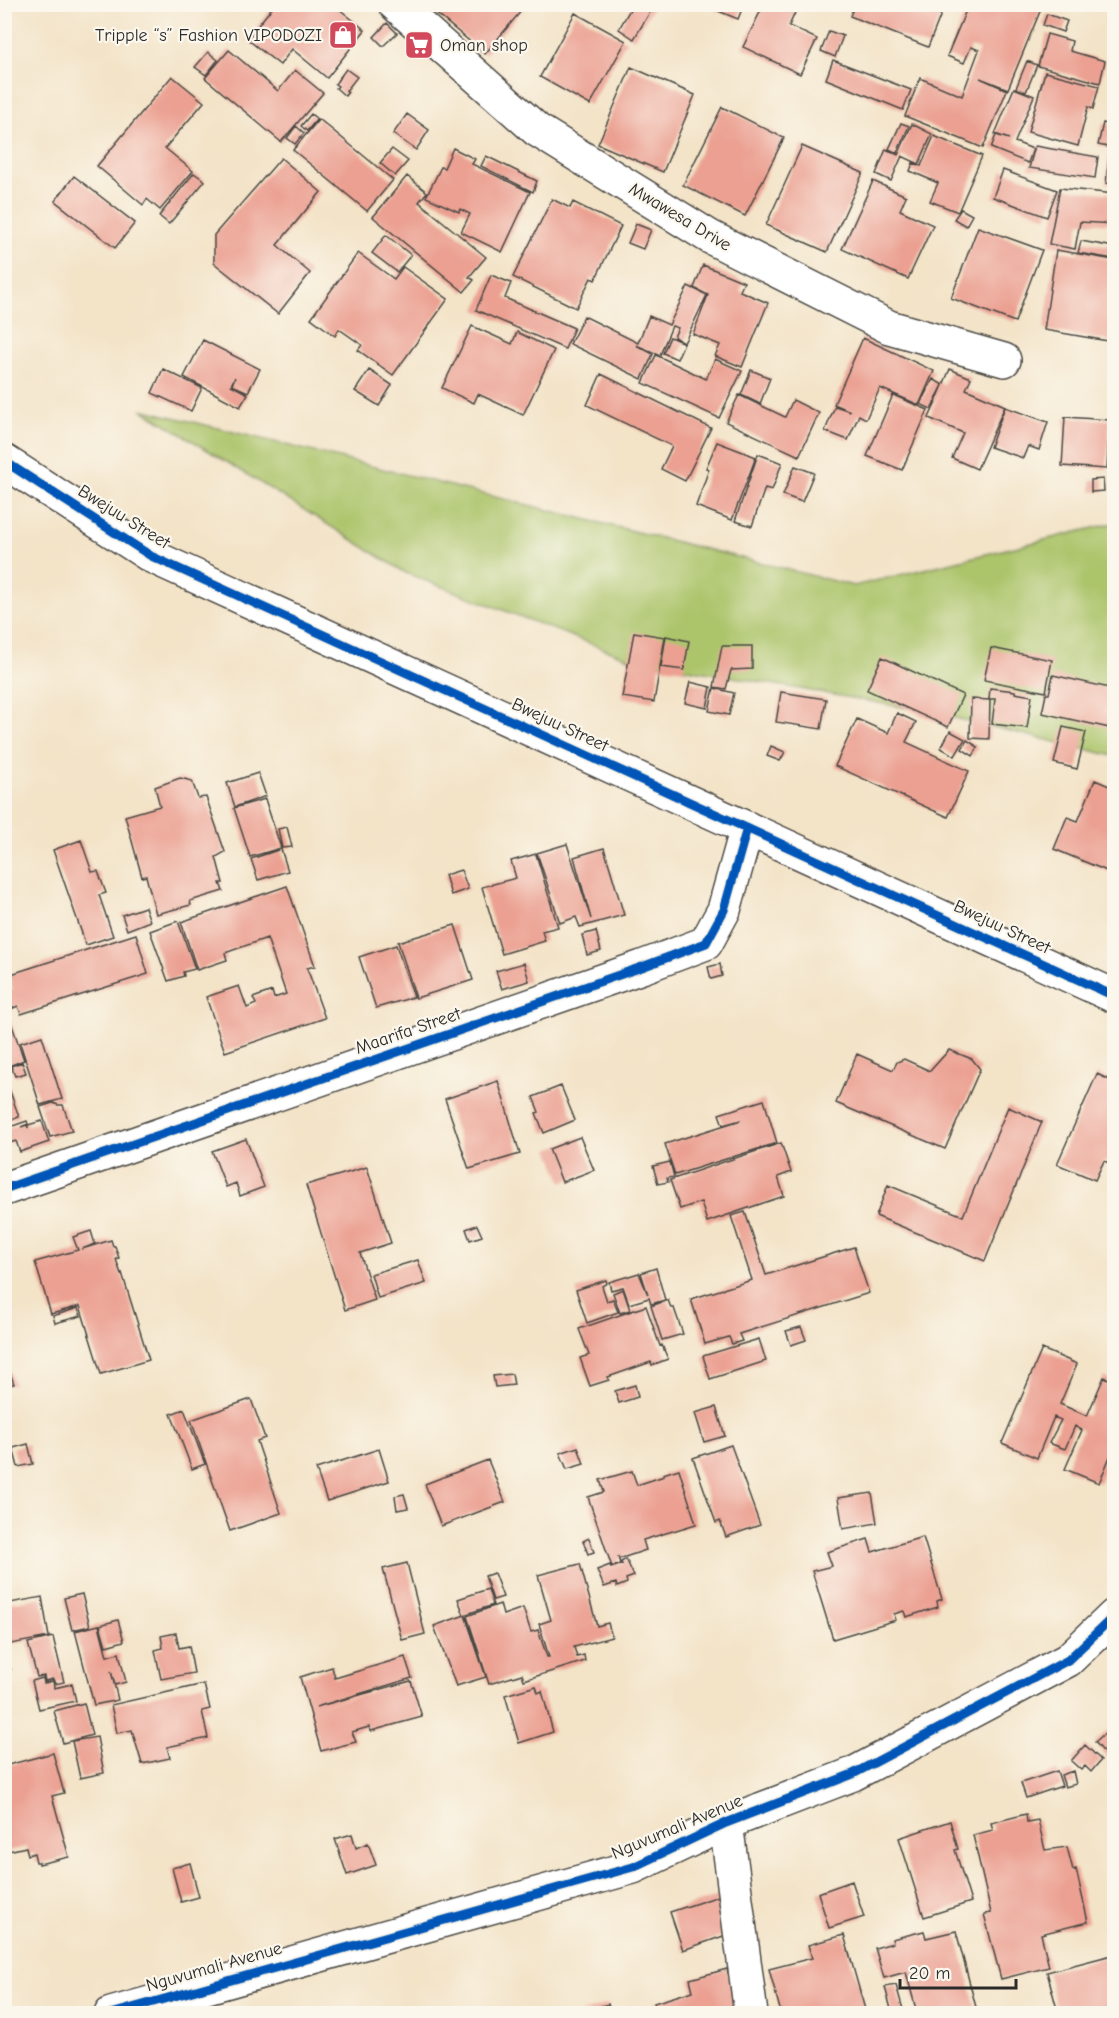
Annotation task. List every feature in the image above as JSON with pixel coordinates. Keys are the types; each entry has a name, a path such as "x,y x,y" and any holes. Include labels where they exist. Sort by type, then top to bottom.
{"street":[{"name":"Mwawesa Drive","path":"395,4 537,130 710,237 889,327 1004,360"},
{"name":"Bwejuu Street","path":"4,461 151,556 1114,996"},
{"name":"Maarifa Street","path":"4,1189 706,943 724,909 747,828"},
{"name":"Nguvumali Avenue","path":"114,2013 633,1867 726,1823 854,1774 1068,1660 1114,1617"},
{"path":"726,1823 751,2013"}],"green space":[{"path":"141,409 854,586 1114,523 1114,756 930,712 631,659 406,573"}],"building":[{"path":"275,4 333,4 365,30 327,78 292,49 280,65 247,39"},
{"path":"436,4 527,4 485,54 432,10"},
{"path":"633,4 655,4 634,39 619,29"},
{"path":"701,4 744,4 738,19"},
{"path":"764,4 799,4 789,26 817,39 800,74 743,47"},
{"path":"855,4 945,4 928,47 850,16"},
{"path":"975,4 1033,4 1041,9 1008,89 980,78 1007,90 983,148 905,116 920,78 962,96 979,50 971,47 964,63 947,56 967,8 973,10"},
{"path":"575,13 626,41 590,105 540,77"},
{"path":"1047,14 1067,21 1063,32 1043,25"},
{"path":"387,23 397,33 383,46 374,37"},
{"path":"829,31 843,36 835,57 821,51"},
{"path":"1047,34 1072,41 1070,51 1105,61 1100,83 1038,66"},
{"path":"229,50 278,91 295,70 323,93 281,142 205,78"},
{"path":"208,52 218,60 206,75 195,67"},
{"path":"833,60 911,90 903,110 826,79"},
{"path":"1027,61 1037,65 1026,92 1016,88"},
{"path":"631,67 695,95 663,172 598,144"},
{"path":"346,69 357,77 346,91 348,92 345,96 335,84"},
{"path":"1045,72 1099,86 1093,109 1088,107 1078,146 1028,132"},
{"path":"172,76 204,102 165,148 193,171 160,210 147,199 143,205 97,166"},
{"path":"1014,88 1034,96 1015,142 1033,149 1028,163 991,148 996,135 1009,139 995,134"},
{"path":"722,107 784,138 745,216 683,185"},
{"path":"311,114 317,119 307,131 301,126"},
{"path":"407,114 429,130 416,150 393,134"},
{"path":"319,119 393,180 367,211 293,150"},
{"path":"1114,120 1114,184 1106,183"},
{"path":"901,123 909,126 897,153 889,149"},
{"path":"1103,123 1112,125 1108,147 1098,145"},
{"path":"912,124 932,134 919,164 902,156 891,181 876,174 886,149 898,155"},
{"path":"296,126 304,133 295,144 287,138"},
{"path":"934,136 982,156 958,212 930,201 938,183 910,171 913,163 921,166"},
{"path":"802,146 863,173 827,252 766,225"},
{"path":"1035,146 1098,157 1095,178 1029,168"},
{"path":"453,148 475,159 472,164 530,192 502,252 461,232 470,214 460,209 459,212 426,197"},
{"path":"392,149 408,161 395,176 380,163"},
{"path":"486,156 537,181 533,192 481,166"},
{"path":"281,158 321,192 277,245 310,273 278,314 214,263 214,235"},
{"path":"1003,170 1057,190 1047,217 993,197"},
{"path":"194,173 205,181 169,224 159,216"},
{"path":"74,176 135,223 115,248 55,201"},
{"path":"407,176 427,192 419,202 486,257 469,277 474,280 464,292 373,217"},
{"path":"873,181 906,196 900,210 933,225 908,279 842,249"},
{"path":"1060,188 1114,194 1114,224 1080,222 1075,249 1049,244"},
{"path":"552,199 570,208 573,202 621,226 595,280 591,278 576,308 513,277"},
{"path":"961,209 972,215 966,226 954,219"},
{"path":"636,224 651,230 643,249 628,243"},
{"path":"978,227 1042,250 1015,322 951,298"},
{"path":"386,235 411,255 397,272 372,253"},
{"path":"1081,241 1114,247 1114,259 1078,253"},
{"path":"1056,250 1114,260 1114,342 1044,330"},
{"path":"358,253 394,279 403,267 448,299 393,375 358,350 362,345 339,329 335,336 311,318"},
{"path":"703,265 744,282 740,291 768,303 742,367 715,356 720,345 693,334 708,295 694,288"},
{"path":"491,275 511,283 505,298 574,328 565,349 476,310"},
{"path":"688,286 707,295 684,343 674,337 678,328 672,326 660,355 636,345 653,354 642,379 570,344 584,316 638,343 649,316 669,325"},
{"path":"472,326 512,344 517,332 554,350 523,415 478,394 474,403 442,388"},
{"path":"670,337 684,343 677,359 663,353"},
{"path":"863,338 934,371 919,405 880,388 866,419 859,415 848,440 825,431 835,406 850,411 834,404"},
{"path":"203,340 260,369 248,392 232,385 235,377 231,385 248,394 240,407 184,377"},
{"path":"656,355 706,379 715,359 742,371 719,418 643,383"},
{"path":"163,369 202,388 191,411 152,393"},
{"path":"950,369 971,378 966,389 1005,406 977,469 952,458 963,433 929,418"},
{"path":"369,370 392,385 379,406 355,391"},
{"path":"751,370 770,378 760,404 741,395"},
{"path":"601,374 711,428 685,481 661,469 672,446 587,405"},
{"path":"933,379 943,385 931,409 920,404"},
{"path":"739,395 785,417 793,400 819,413 799,456 726,422"},
{"path":"893,395 928,410 902,470 867,456"},
{"path":"1005,407 1048,422 1039,450 1028,446 1023,458 990,447"},
{"path":"1065,417 1110,420 1107,469 1062,466"},
{"path":"717,442 756,457 732,520 696,506 709,469 706,468"},
{"path":"758,454 782,463 772,490 765,488 752,526 735,521"},
{"path":"795,466 814,473 802,502 783,495"},
{"path":"1103,479 1104,491 1091,492 1091,480"},
{"path":"634,632 665,637 654,702 622,697"},
{"path":"666,636 689,641 684,670 661,667"},
{"path":"722,646 752,646 752,669 731,670 726,689 714,687"},
{"path":"991,648 1052,660 1046,692 984,680"},
{"path":"882,657 963,695 948,727 867,690"},
{"path":"1053,675 1114,689 1114,729 1042,713"},
{"path":"690,682 711,687 707,708 685,703"},
{"path":"714,688 734,693 729,715 709,711"},
{"path":"990,688 1032,696 1027,728 992,724 995,699 989,699"},
{"path":"781,692 826,699 821,729 776,722"},
{"path":"971,699 990,700 989,739 970,738"},
{"path":"897,713 916,722 906,742 969,771 948,817 835,766 857,719 888,733"},
{"path":"1063,727 1086,732 1077,769 1054,763"},
{"path":"950,731 965,739 955,756 941,748"},
{"path":"967,740 978,747 973,756 962,749"},
{"path":"771,746 785,752 780,761 767,756"},
{"path":"258,773 266,796 235,807 227,783"},
{"path":"180,778 192,781 198,798 206,797 225,852 216,857 223,891 190,901 191,905 156,914 146,876 142,877 125,816 160,806 155,787"},
{"path":"1095,780 1114,788 1114,874 1054,849 1067,817 1078,821"},
{"path":"265,799 281,848 250,857 234,808"},
{"path":"287,827 292,847 282,848 278,829"},
{"path":"81,840 92,872 98,871 106,893 99,895 113,936 86,945 53,850"},
{"path":"567,844 591,919 574,857 604,848 624,915 580,927 576,917 560,923 537,853"},
{"path":"281,849 288,871 258,880 251,859"},
{"path":"536,854 558,927 542,931 545,941 502,954 482,887 516,878 511,861"},
{"path":"461,870 468,889 451,895 445,875"},
{"path":"287,886 315,966 307,968 325,1018 225,1052 206,997 239,986 247,1008 256,1004 253,998 272,991 274,998 286,994 267,938 225,953 227,960 197,970 181,922"},
{"path":"145,907 150,921 127,930 122,915"},
{"path":"178,921 195,969 183,972 184,976 168,981 150,931"},
{"path":"455,925 473,980 416,998 398,942"},
{"path":"596,931 601,951 587,955 582,935"},
{"path":"136,934 148,974 21,1014 18,1006 11,1009 7,993 13,991 8,975"},
{"path":"396,945 414,997 376,1008 359,957"},
{"path":"524,963 529,981 502,989 496,971"},
{"path":"720,964 722,976 711,979 708,967"},
{"path":"5,1005 24,1060 9,1066 4,1060"},
{"path":"42,1036 62,1099 40,1105 20,1043"},
{"path":"949,1050 972,1059 980,1069 945,1149 836,1103 857,1054 893,1070 897,1062 904,1059 930,1071"},
{"path":"22,1062 26,1073 15,1076 11,1066"},
{"path":"4,1074 19,1117 4,1121"},
{"path":"1097,1074 1114,1082 1114,1165 1104,1161 1095,1180 1057,1164"},
{"path":"498,1081 520,1154 469,1169 445,1099"},
{"path":"561,1086 575,1120 544,1133 536,1113 539,1112 533,1097"},
{"path":"764,1100 777,1143 675,1175 665,1144 741,1120 723,1125 719,1114"},
{"path":"53,1103 63,1105 72,1131 50,1137 40,1107"},
{"path":"1008,1107 1042,1122 985,1261 876,1216 888,1185 963,1216"},
{"path":"27,1121 28,1124 21,1127 27,1125 28,1128 28,1125 42,1121 49,1142 20,1152 16,1141 4,1145 4,1129"},
{"path":"580,1137 594,1170 562,1182 549,1149"},
{"path":"246,1139 264,1187 240,1196 236,1183 226,1187 212,1151"},
{"path":"781,1143 791,1172 778,1177 784,1196 707,1222 701,1202 680,1209 670,1180"},
{"path":"670,1162 674,1177 667,1178 668,1182 658,1184 653,1166"},
{"path":"367,1167 391,1243 360,1253 375,1300 345,1310 306,1185"},
{"path":"745,1212 766,1275 854,1247 869,1293 739,1334 742,1341 732,1344 729,1337 705,1344 691,1299 752,1280 731,1216"},
{"path":"477,1225 482,1236 470,1240 466,1229"},
{"path":"91,1231 95,1244 82,1249 111,1240 115,1246 119,1258 116,1259 149,1360 101,1374 80,1306 51,1314 35,1262 78,1250 73,1237"},
{"path":"418,1260 426,1283 378,1298 371,1274"},
{"path":"656,1268 665,1300 651,1304 649,1298 629,1304 623,1287 611,1290 609,1282 639,1273 648,1295 641,1273"},
{"path":"606,1280 607,1283 602,1286 607,1301 613,1299 618,1312 587,1323 576,1290"},
{"path":"623,1289 630,1310 620,1313 613,1293"},
{"path":"668,1300 671,1308 674,1308 683,1334 662,1340 651,1306"},
{"path":"646,1306 660,1346 662,1345 668,1359 652,1365 651,1362 590,1386 580,1358 589,1355 579,1329"},
{"path":"78,1308 81,1316 55,1323 53,1316"},
{"path":"801,1327 806,1340 791,1345 786,1331"},
{"path":"759,1339 766,1361 710,1379 703,1356"},
{"path":"1042,1349 1077,1364 1060,1404 1087,1416 1104,1377 1114,1381 1114,1447 1099,1483 1065,1469 1082,1430 1075,1426 1065,1449 1049,1443 1061,1420 1054,1417 1037,1458 1002,1443"},
{"path":"4,1355 14,1384 4,1386"},
{"path":"512,1374 514,1385 495,1387 493,1376"},
{"path":"635,1385 638,1397 619,1403 615,1391"},
{"path":"251,1399 265,1438 257,1441 281,1513 230,1531 191,1420"},
{"path":"716,1407 725,1436 704,1442 695,1413"},
{"path":"184,1409 205,1464 192,1469 171,1414"},
{"path":"28,1444 33,1464 18,1467 13,1448"},
{"path":"731,1445 760,1525 726,1537 720,1521 716,1523 693,1458"},
{"path":"578,1447 584,1464 567,1469 560,1453"},
{"path":"379,1449 389,1481 327,1501 316,1469"},
{"path":"488,1460 505,1502 441,1526 425,1484"},
{"path":"679,1469 696,1524 643,1540 646,1550 619,1559 618,1556 620,1564 612,1567 588,1497 604,1492 600,1480 632,1471 637,1485"},
{"path":"872,1493 877,1523 843,1529 838,1498"},
{"path":"404,1494 408,1508 397,1510 395,1496"},
{"path":"923,1537 942,1599 937,1601 938,1607 906,1617 904,1611 894,1614 896,1620 833,1639 812,1571 832,1566 827,1552 868,1539 872,1552"},
{"path":"589,1538 594,1552 588,1554 583,1541"},
{"path":"626,1559 634,1576 626,1579 627,1583 617,1587 616,1583 604,1587 597,1570 610,1565 611,1568 622,1564 621,1562"},
{"path":"407,1563 425,1634 402,1640 383,1569"},
{"path":"580,1564 597,1626 608,1623 612,1637 574,1647 577,1657 584,1655 585,1661 524,1680 522,1674 489,1684 467,1616 500,1604 503,1615 523,1608 531,1632 538,1630 547,1657 549,1657 539,1624 551,1620 538,1575"},
{"path":"494,1573 503,1597 493,1600 485,1576"},
{"path":"488,1589 493,1605 464,1615 458,1599"},
{"path":"82,1594 90,1626 72,1630 64,1598"},
{"path":"42,1597 49,1637 11,1644 4,1604"},
{"path":"465,1615 486,1677 456,1686 434,1626"},
{"path":"118,1620 124,1641 106,1646 100,1625"},
{"path":"99,1625 107,1656 119,1653 126,1682 115,1685 111,1671 118,1700 94,1705 75,1631"},
{"path":"176,1633 179,1648 189,1646 194,1673 161,1679 155,1650 163,1648 161,1636"},
{"path":"53,1637 64,1682 55,1684 53,1679 45,1681 44,1676 37,1677 28,1643"},
{"path":"4,1647 11,1670 4,1671"},
{"path":"405,1657 412,1678 316,1707 411,1681 422,1717 371,1731 369,1727 352,1732 356,1742 321,1751 300,1677 332,1667 335,1678"},
{"path":"43,1678 44,1683 53,1681 54,1688 72,1684 76,1701 39,1709 32,1681"},
{"path":"204,1684 210,1709 202,1711 208,1738 167,1747 170,1758 142,1764 132,1730 117,1733 111,1705"},
{"path":"536,1686 538,1693 542,1691 553,1732 519,1743 505,1695"},
{"path":"84,1703 92,1735 63,1743 54,1711"},
{"path":"1114,1725 1114,1764 1095,1742"},
{"path":"97,1737 104,1773 80,1778 72,1741"},
{"path":"1085,1745 1101,1760 1091,1772 1085,1766 1081,1770 1071,1761"},
{"path":"53,1753 64,1793 52,1796 69,1857 39,1864 36,1862 34,1853 28,1855 26,1847 4,1852 4,1766"},
{"path":"1057,1771 1062,1786 1026,1798 1021,1783"},
{"path":"1073,1771 1076,1784 1065,1787 1061,1775"},
{"path":"1026,1814 1027,1822 1038,1820 1045,1850 1067,1847 1073,1870 1076,1869 1088,1922 1041,1934 1049,1967 1001,1979 984,1914 991,1913 973,1835 993,1830 991,1823"},
{"path":"950,1821 958,1849 955,1850 971,1902 924,1917 899,1838"},
{"path":"352,1834 356,1848 368,1843 376,1865 347,1875 335,1839"},
{"path":"190,1863 199,1897 181,1902 172,1868"},
{"path":"852,1881 864,1917 829,1928 818,1893"},
{"path":"722,1895 735,1932 683,1950 670,1912"},
{"path":"924,1931 926,1938 956,1931 977,2011 917,2013 906,1972 884,1978 875,1948 893,1943 892,1939"},
{"path":"844,1935 866,2013 781,2013 769,1969 812,1958 808,1945"},
{"path":"1112,1955 1114,2013 1058,2013 1047,1972"},
{"path":"727,1969 740,2013 657,2013 654,2003 693,1991 690,1979"},
{"path":"896,1985 904,2013 892,2013 885,1987"},
{"path":"608,2004 611,2013 580,2013"},
{"path":"654,2006 656,2013 638,2013 638,2009"}],"cycle path":[{"path":"4,461 151,556 1114,996"},
{"path":"4,1189 706,943 724,910 747,828"},
{"path":"111,2014 633,1867 726,1823 853,1774 1068,1660 1114,1616"}],"place":[{"name":"Tripple “s” Fashion VIPODOZI","path":"343,35"},
{"name":"Oman shop","path":"419,45"}]}
